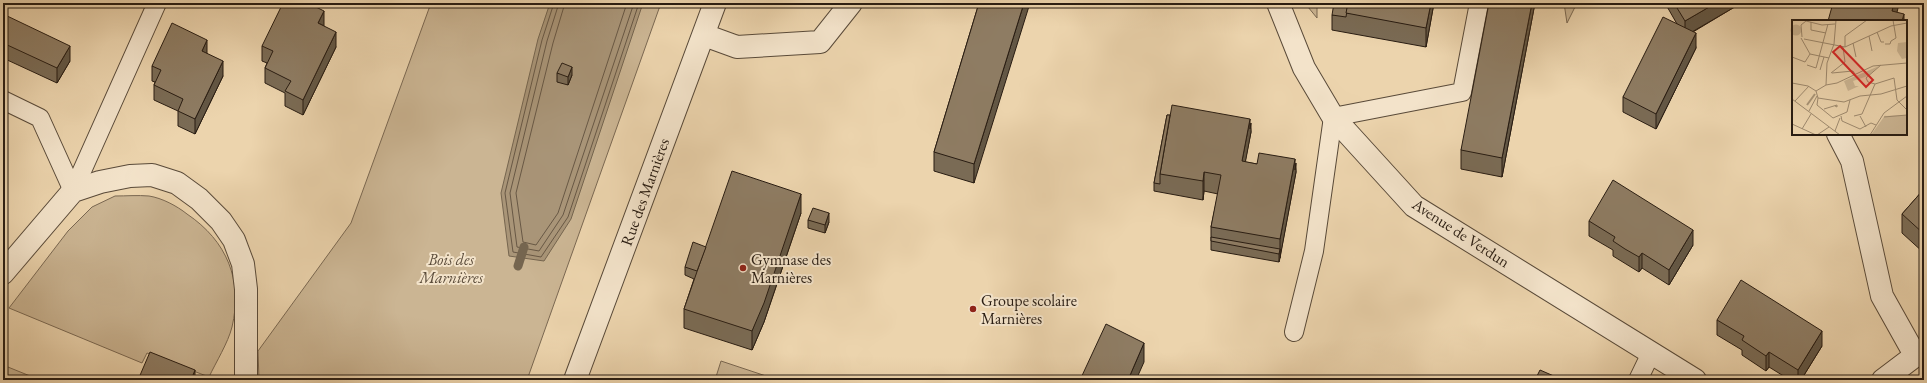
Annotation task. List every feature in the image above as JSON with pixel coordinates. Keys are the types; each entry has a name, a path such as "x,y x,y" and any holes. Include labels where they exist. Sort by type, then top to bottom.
{"street":[{"name":"Rue des Marnières","path":"575,380 715,3"},
{"path":"704,35 737,47 820,42 851,3"},
{"name":"Avenue de Verdun","path":"1278,3 1304,68 1333,117 1414,206 1695,380"},
{"path":"1839,135 1852,160 1882,296 1904,337 1920,352 1883,380"},
{"path":"3,273 73,191 108,180 130,176 152,175 177,183 199,199 221,221 234,240 243,264 246,289 246,380"}],"lane":[{"path":"73,191 157,3"},
{"path":"1294,332 1314,251 1333,117 1462,92 1479,3"},
{"path":"3,100 40,118 73,191"},
{"path":"1638,380 1651,353"}],"green space":[{"name":"Bois des Marnières","path":"431,3 661,3 527,380 259,380 258,351 351,223"},
{"path":"1307,3 1317,3 1317,18 1308,7"},
{"path":"1564,3 1577,3 1567,23"},
{"path":"115,196 149,196 169,203 183,211 201,225 222,249 229,263 233,278 235,310 232,327 225,346 209,377 147,353 142,363 9,308 68,231 92,207"},
{"path":"721,361 772,378 771,380 715,380"},
{"path":"3,365 40,380 3,380"}],"water":[{"path":"550,3 643,3 571,219 544,261 509,256 501,193 538,39"}],"building":[{"path":"283,3 308,3 324,11 318,23 336,32 303,100 285,91 291,81 265,68 273,51 262,46"},
{"path":"979,3 1024,3 974,164 934,152"},
{"path":"1334,3 1348,3 1346,17 1332,15"},
{"path":"1348,3 1431,3 1426,28 1346,13"},
{"path":"1489,3 1532,3 1502,158 1461,150"},
{"path":"1674,3 1716,3 1685,21"},
{"path":"1833,3 1894,3 1892,11 1904,14 1902,20 1828,20"},
{"path":"3,14 70,46 57,68 3,43"},
{"path":"1663,17 1696,33 1656,114 1623,97"},
{"path":"172,23 207,40 202,51 223,61 195,119 178,111 183,99 154,85 161,70 152,66"},
{"path":"562,63 572,67 568,77 557,73"},
{"path":"1172,105 1250,119 1242,161 1257,164 1259,153 1295,159 1280,239 1211,227 1221,175 1204,172 1203,181 1160,174"},
{"path":"1167,115 1170,115 1160,174 1160,184 1154,183"},
{"name":"Gymnase des Marnières","path":"732,171 801,194 764,303 752,331 684,309"},
{"path":"1613,180 1693,230 1669,270 1642,253 1639,257 1625,249 1613,241 1615,237 1589,221"},
{"path":"1924,189 1924,234 1902,214"},
{"path":"813,208 829,213 825,225 808,220"},
{"path":"1211,237 1280,249 1279,254 1211,241"},
{"path":"693,242 706,247 697,271 685,267"},
{"path":"1741,280 1822,331 1798,370 1769,352 1766,356 1742,340 1744,336 1717,320"},
{"path":"1106,324 1144,343 1128,380 1080,380"},
{"path":"150,352 195,370 191,380 138,380"},
{"path":"1540,370 1563,380 1535,380"}],"waterway":[{"path":"518,266 524,247"}],"place":[{"name":"Gymnase des Marnières","path":"743,268"},
{"name":"Groupe scolaire Marnières","path":"973,309"}]}
